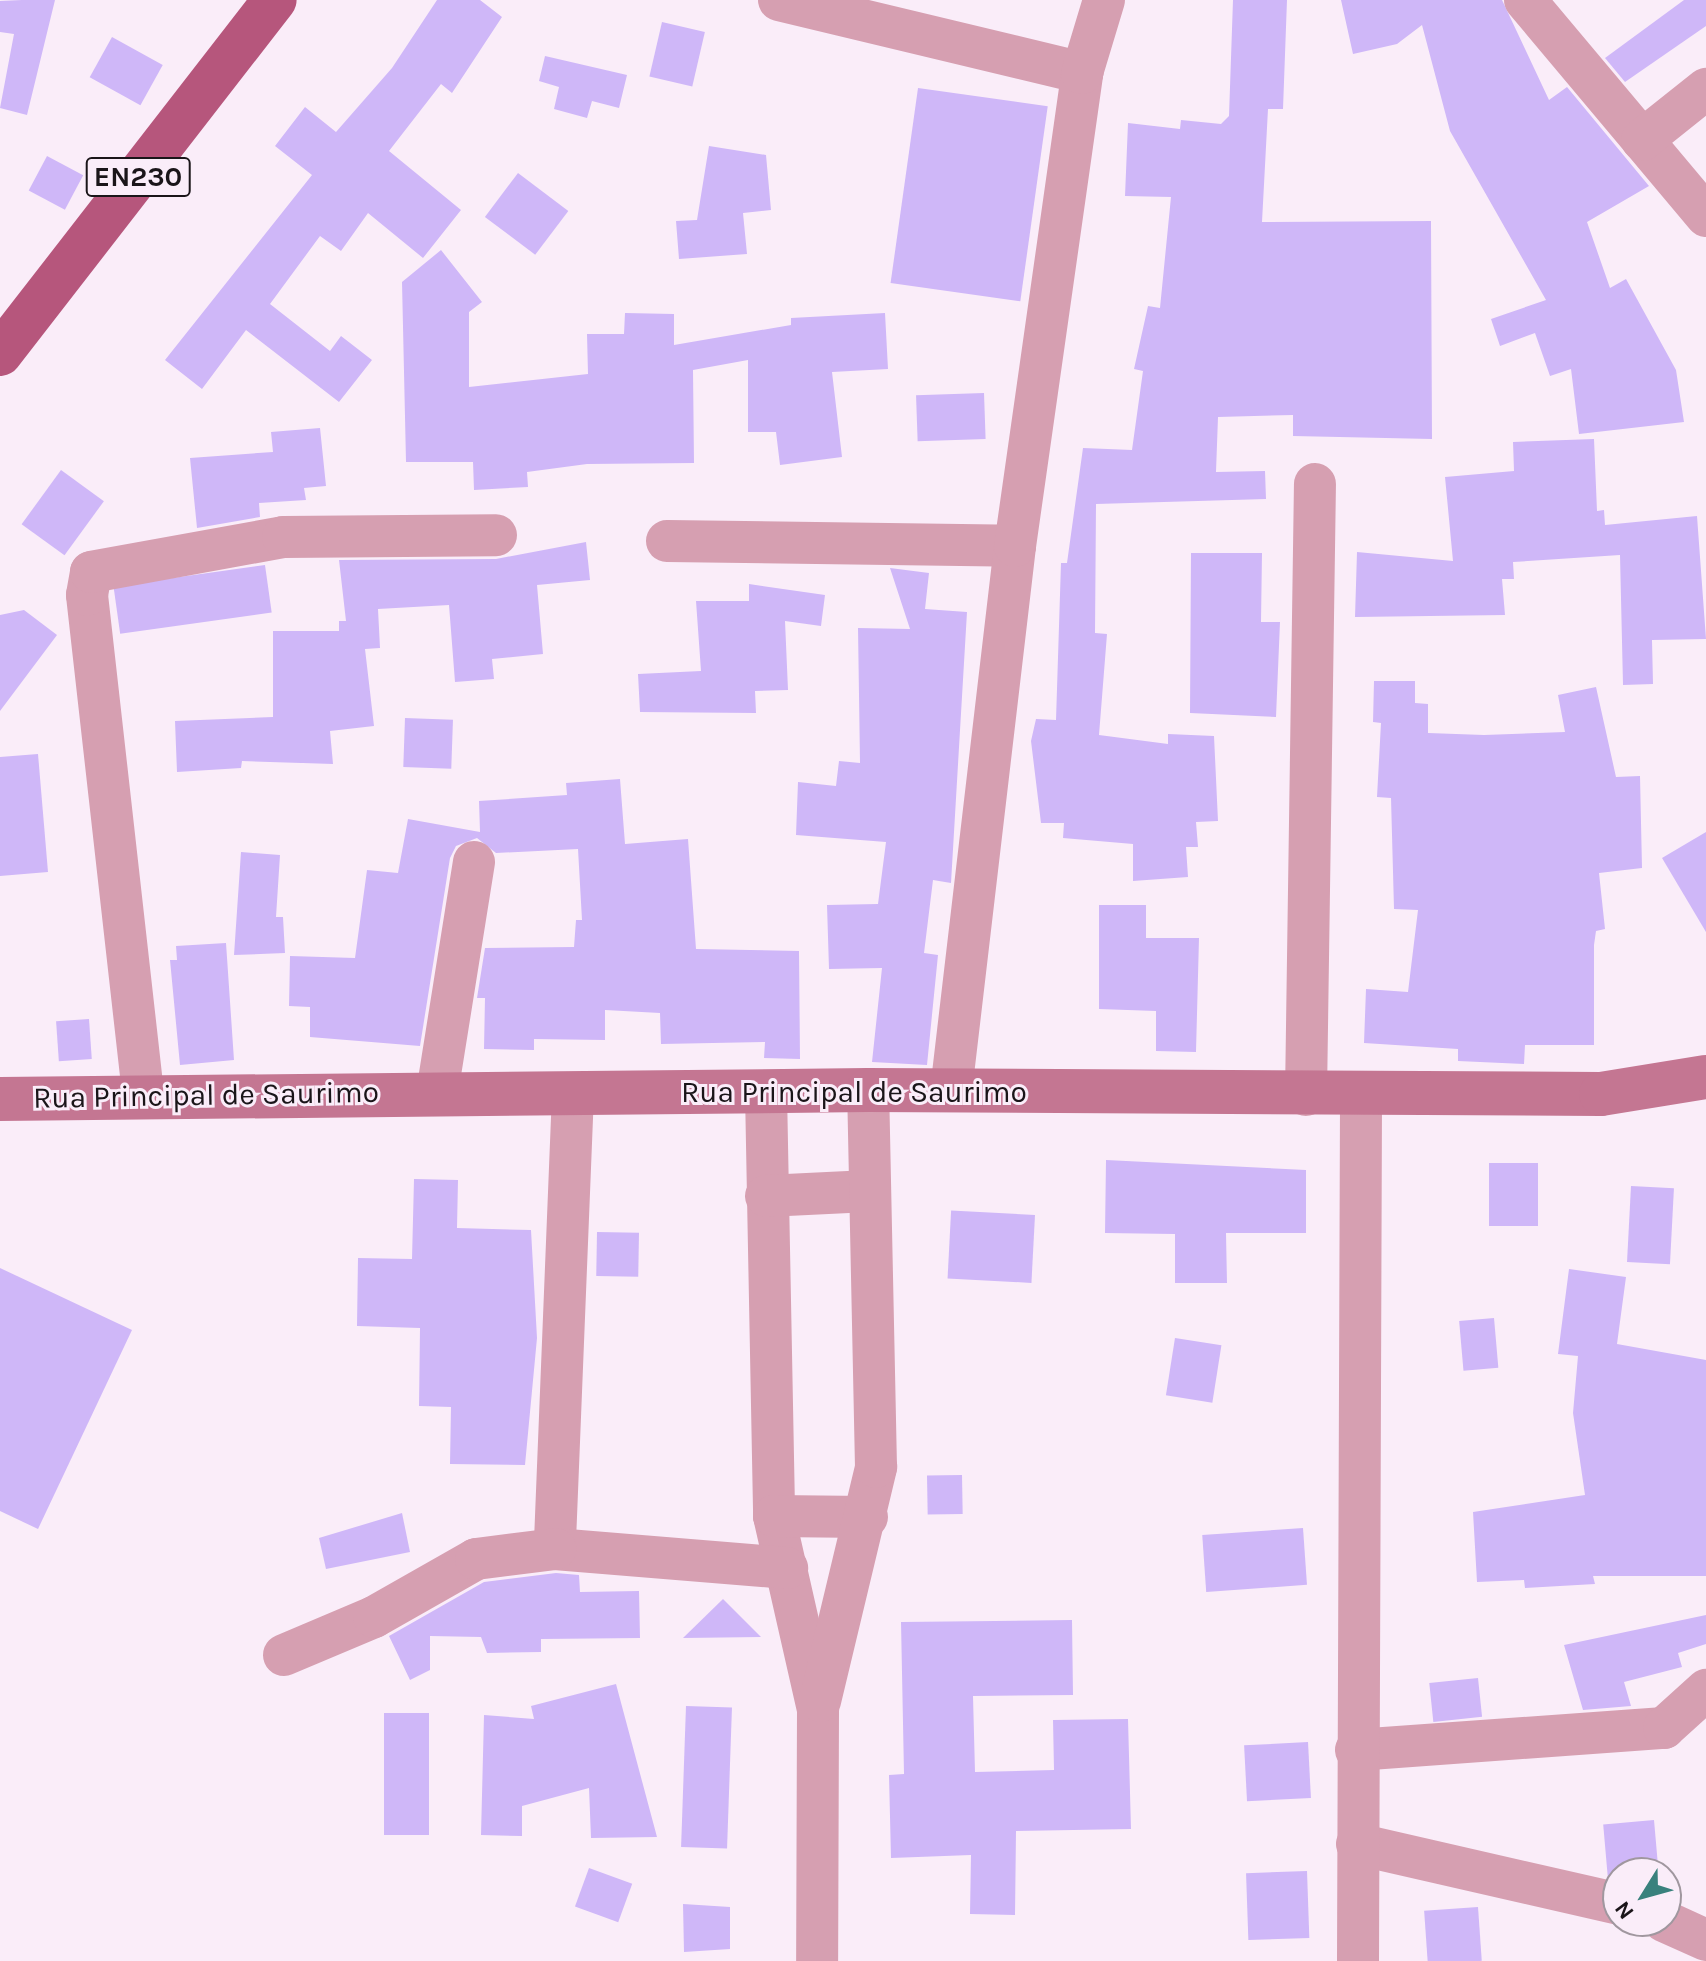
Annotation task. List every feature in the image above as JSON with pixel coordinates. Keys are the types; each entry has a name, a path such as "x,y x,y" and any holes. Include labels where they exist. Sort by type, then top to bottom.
{"main road":[{"name":"EN230","path":"0,354 275,0"}],"street":[{"path":"779,0 1082,73"},
{"path":"951,1091 1015,546 1082,73 1104,0"},
{"path":"1525,0 1706,216"},
{"path":"1642,140 1706,89"},
{"path":"1306,1095 1315,484"},
{"path":"143,1093 87,595 91,572 283,537 496,535"},
{"path":"667,541 1015,546"},
{"path":"437,1093 474,862"},
{"name":"Rua Principal de Saurimo","path":"0,1099 143,1093 868,1090 1361,1096 1601,1094 1706,1077"},
{"path":"818,1710 867,1517 876,1467 868,1090"},
{"path":"766,1092 774,1516 818,1710 817,1961"},
{"path":"555,1549 573,1093"},
{"path":"1358,1961 1356,1750 1361,1096"},
{"path":"766,1196 869,1191"},
{"path":"774,1516 867,1517"},
{"path":"284,1655 374,1617 476,1559 555,1549 787,1568"},
{"path":"1356,1750 1664,1728 1706,1690"},
{"path":"1357,1844 1602,1900"},
{"path":"1682,1929 1706,1940"}],"building":[{"path":"55,0 27,115 0,108 14,34 0,32 0,1"},
{"path":"437,0 480,0 502,17 452,93 441,84 389,151 461,210 423,258 368,213 341,251 320,236 270,304 330,351 341,336 372,360 339,402 246,330 202,389 165,360 312,175 275,146 305,107 336,132 392,68"},
{"path":"1233,0 1287,0 1283,109 1268,109 1262,222 1431,221 1432,439 1293,436 1293,415 1218,417 1216,472 1265,471 1266,499 1096,504 1095,633 1107,634 1099,735 1168,744 1168,734 1214,736 1218,821 1196,822 1198,847 1186,847 1188,877 1133,881 1133,844 1063,838 1064,823 1041,823 1031,741 1036,719 1056,720 1061,563 1067,563 1083,448 1132,450 1143,371 1134,369 1148,306 1160,308 1171,197 1125,196 1128,123 1180,129 1181,120 1221,124 1229,116"},
{"path":"1341,0 1502,0 1549,100 1567,87 1649,186 1587,222 1610,288 1626,279 1676,370 1684,422 1579,434 1571,369 1550,376 1535,333 1500,346 1491,319 1546,300 1450,131 1422,25 1397,44 1353,54"},
{"path":"1684,0 1706,0 1706,26 1625,82 1605,58"},
{"path":"662,22 705,32 692,86 649,77"},
{"path":"112,37 163,65 140,105 90,77"},
{"path":"545,56 627,75 619,108 592,101 587,118 554,109 559,87 539,81"},
{"path":"918,88 1048,106 1020,301 891,283"},
{"path":"709,146 766,155 771,210 743,213 747,254 679,259 676,221 697,220"},
{"path":"47,156 83,175 65,210 29,190"},
{"path":"518,173 568,211 535,255 485,217"},
{"path":"441,250 482,302 469,312 469,387 588,374 587,334 624,334 625,313 674,314 674,345 791,325 791,318 885,313 888,369 832,372 842,457 780,465 776,432 748,432 748,360 693,370 694,463 587,464 527,472 528,487 474,490 473,462 406,462 402,282"},
{"path":"984,393 986,439 918,441 916,395"},
{"path":"320,428 326,486 304,488 306,500 259,503 260,517 197,528 190,458 273,452 271,432"},
{"path":"1594,439 1597,511 1604,510 1605,525 1697,516 1706,639 1652,640 1653,684 1623,685 1620,555 1513,562 1514,579 1502,579 1505,615 1355,617 1357,552 1453,561 1445,477 1514,471 1513,442"},
{"path":"61,470 104,501 64,555 22,524"},
{"path":"586,542 590,580 537,585 543,654 492,659 494,679 455,682 449,605 378,609 380,648 365,649 374,726 330,731 333,764 242,761 241,768 177,772 175,721 273,717 273,631 339,631 339,621 346,621 339,560 496,559"},
{"path":"1191,553 1262,553 1261,622 1280,622 1276,717 1190,713"},
{"path":"265,565 272,613 120,634 113,586"},
{"path":"890,568 929,573 925,609 967,612 951,883 933,880 924,953 938,955 927,1065 872,1062 882,968 829,969 827,905 878,904 886,842 796,835 798,782 836,786 839,761 860,763 858,628 910,629"},
{"path":"749,584 825,595 821,626 785,621 788,690 755,691 756,713 640,712 638,674 701,671 696,601 749,601"},
{"path":"24,610 57,635 0,711 0,615"},
{"path":"1374,681 1415,681 1415,703 1428,704 1428,733 1484,735 1565,732 1558,695 1596,687 1616,777 1640,776 1642,868 1599,873 1605,929 1596,931 1594,945 1594,1045 1525,1045 1524,1064 1458,1061 1458,1049 1364,1043 1366,989 1408,992 1418,910 1394,909 1391,798 1377,797 1381,723 1373,722"},
{"path":"405,718 453,720 451,769 403,767"},
{"path":"38,754 48,872 0,876 0,757"},
{"path":"620,779 625,844 688,839 696,949 799,951 800,1059 764,1058 765,1042 661,1044 660,1013 605,1010 605,1040 534,1039 534,1050 484,1049 485,998 477,998 485,948 574,947 576,920 582,920 578,849 496,853 477,838 456,846 450,858 420,1046 310,1037 310,1007 289,1006 290,956 355,958 367,870 398,873 408,819 480,832 479,801 567,795 566,783"},
{"path":"1706,832 1706,932 1662,858"},
{"path":"241,852 280,855 276,917 283,917 285,953 234,955"},
{"path":"1099,905 1146,905 1146,938 1199,938 1196,1052 1156,1051 1156,1011 1099,1009"},
{"path":"226,943 234,1060 180,1065 170,960 177,960 176,946"},
{"path":"89,1019 92,1059 59,1061 56,1021"},
{"path":"1106,1160 1306,1170 1306,1233 1226,1233 1227,1283 1175,1283 1175,1234 1105,1233"},
{"path":"1489,1163 1538,1163 1538,1226 1489,1226"},
{"path":"414,1179 458,1180 457,1228 531,1230 537,1338 525,1465 450,1464 451,1407 419,1406 420,1328 357,1326 358,1258 412,1259"},
{"path":"1631,1186 1674,1188 1670,1264 1627,1262"},
{"path":"951,1211 1035,1215 1031,1283 948,1279"},
{"path":"597,1232 639,1233 638,1277 596,1276"},
{"path":"0,1268 132,1330 38,1529 0,1511"},
{"path":"1569,1269 1626,1277 1617,1344 1706,1360 1706,1576 1593,1576 1595,1584 1525,1588 1524,1580 1477,1582 1473,1512 1585,1495 1573,1413 1578,1356 1558,1354"},
{"path":"1494,1318 1498,1368 1463,1371 1459,1321"},
{"path":"1175,1338 1221,1345 1212,1403 1166,1395"},
{"path":"962,1475 963,1514 928,1515 927,1476"},
{"path":"402,1513 410,1552 326,1569 319,1538"},
{"path":"1303,1528 1307,1585 1206,1592 1202,1535"},
{"path":"556,1573 579,1575 580,1592 639,1591 640,1638 541,1639 541,1652 487,1653 481,1637 430,1636 430,1670 410,1680 389,1636 484,1582"},
{"path":"723,1599 761,1637 683,1638"},
{"path":"1706,1615 1706,1644 1678,1653 1682,1667 1624,1682 1631,1706 1583,1710 1564,1645"},
{"path":"1072,1620 1073,1695 973,1696 975,1772 1054,1770 1053,1720 1128,1719 1131,1829 1016,1831 1015,1915 970,1914 971,1855 891,1858 889,1775 904,1774 901,1622"},
{"path":"1478,1678 1482,1717 1433,1722 1429,1683"},
{"path":"616,1684 657,1837 591,1838 589,1788 522,1806 522,1836 481,1835 484,1715 534,1719 531,1706"},
{"path":"686,1706 732,1708 727,1849 681,1847"},
{"path":"384,1713 429,1713 429,1835 384,1835"},
{"path":"1308,1742 1311,1798 1247,1801 1244,1745"},
{"path":"1654,1820 1657,1857 1606,1857 1603,1824"},
{"path":"589,1868 632,1884 618,1922 575,1907"},
{"path":"1307,1871 1309,1938 1248,1940 1246,1873"},
{"path":"683,1904 730,1907 730,1949 684,1952"},
{"path":"1478,1907 1482,1961 1428,1961 1424,1911"}]}
